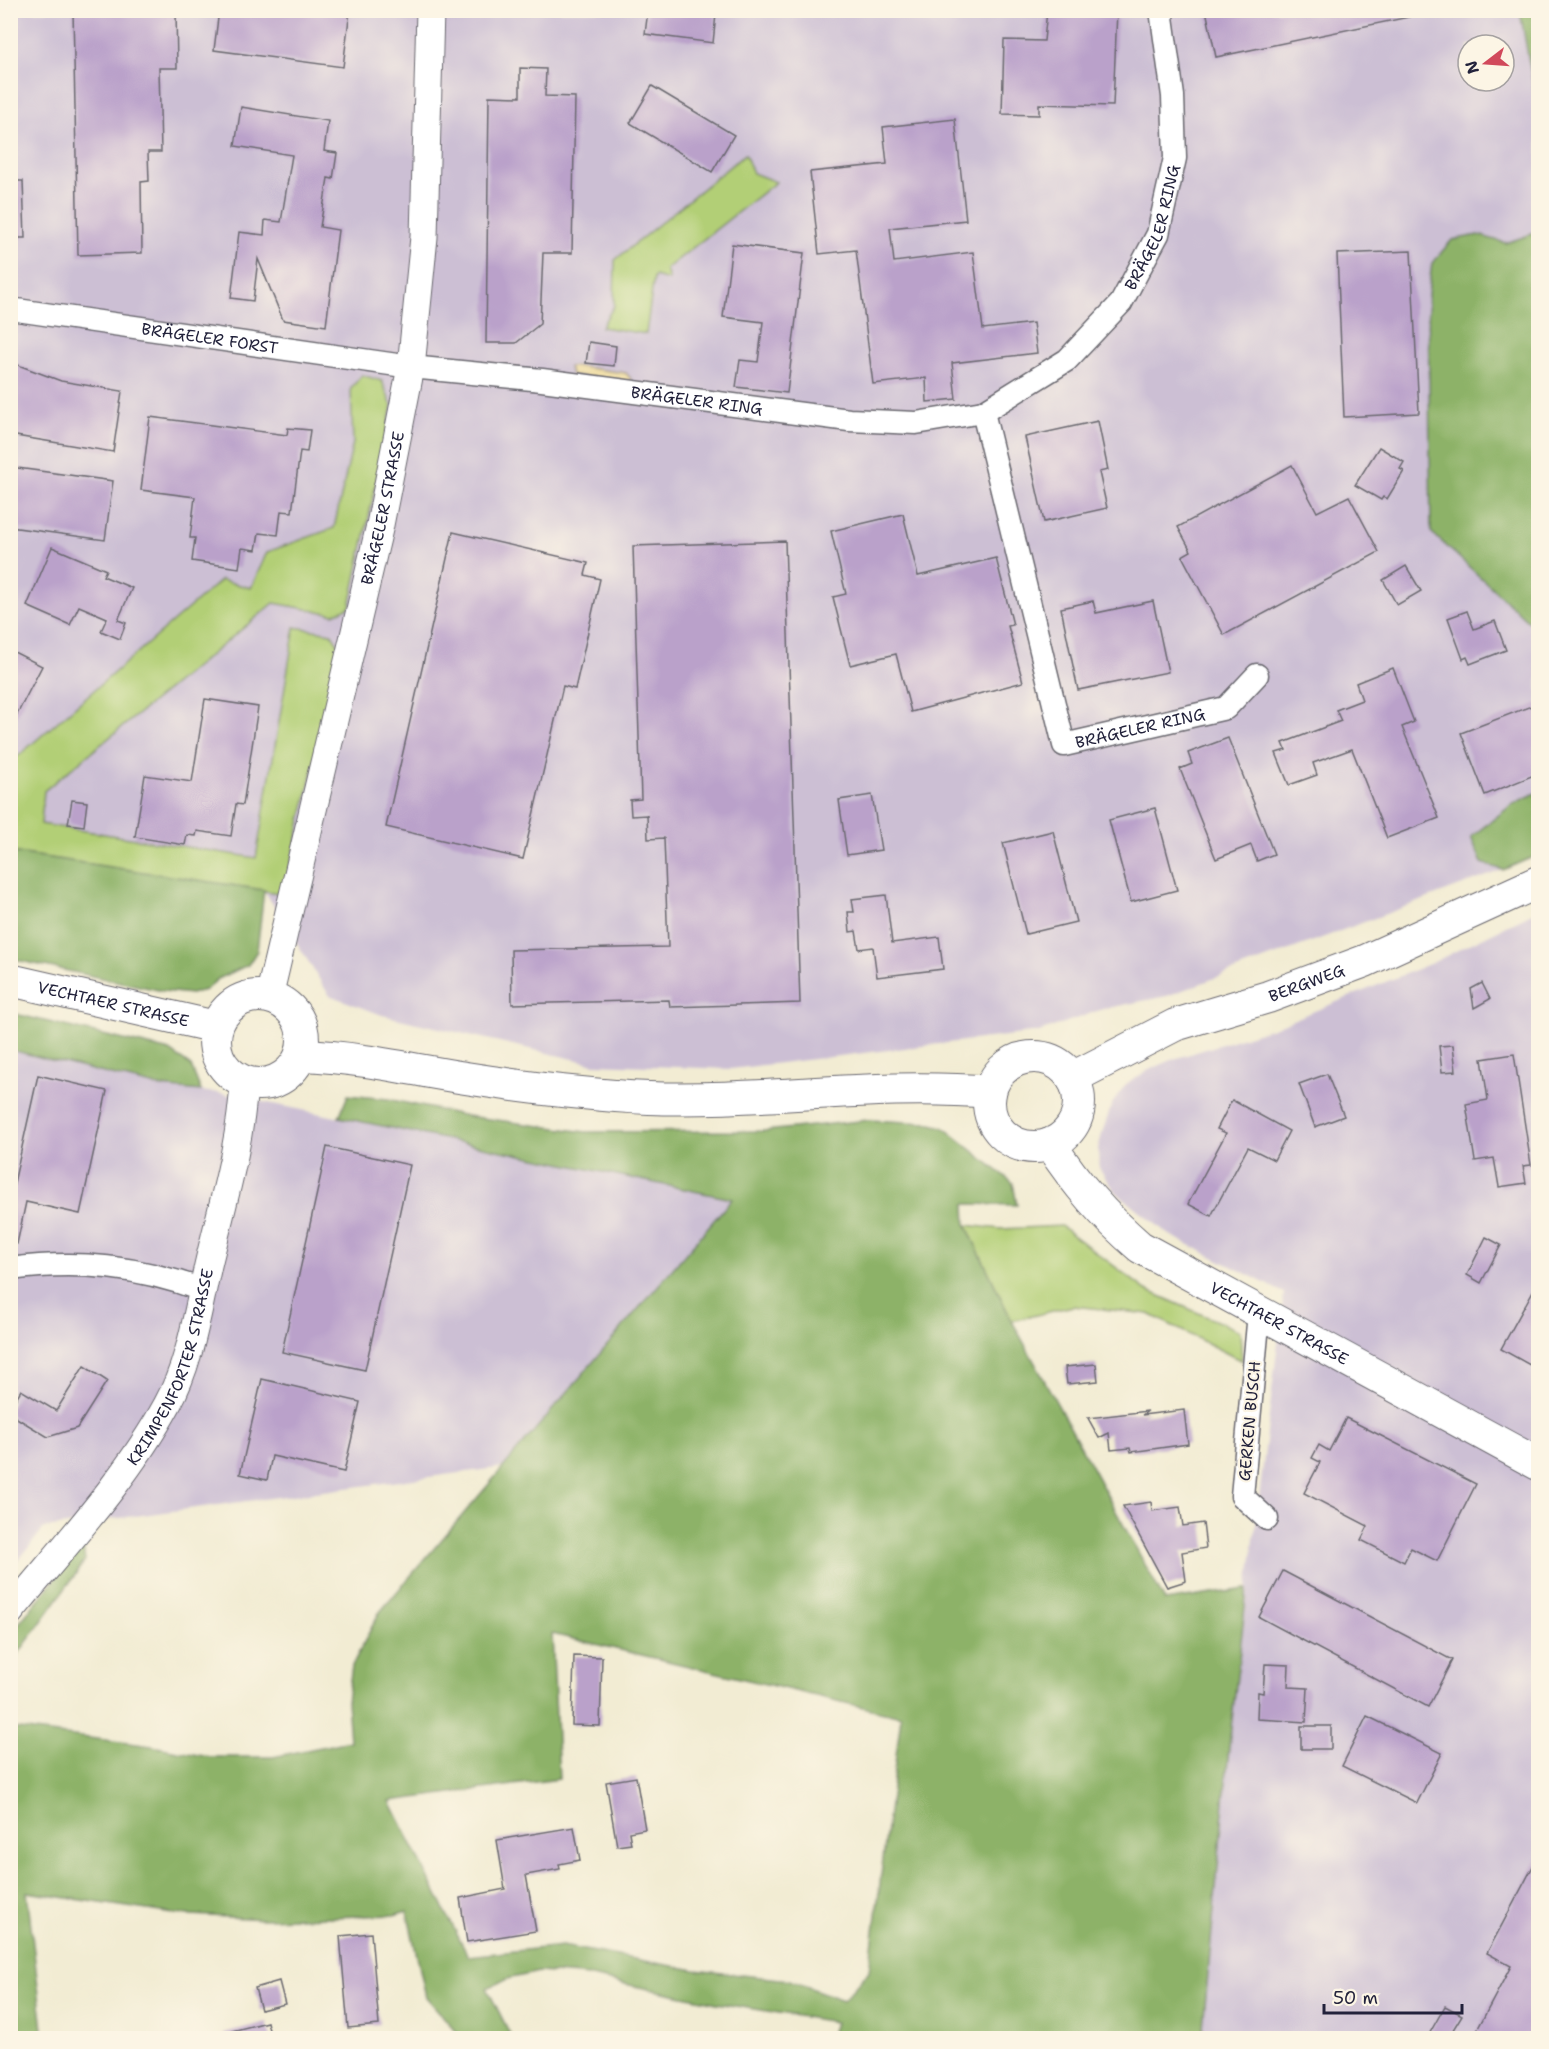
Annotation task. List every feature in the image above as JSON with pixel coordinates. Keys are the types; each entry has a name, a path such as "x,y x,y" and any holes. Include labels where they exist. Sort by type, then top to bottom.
{"main road":[{"name":"BERGWEG","path":"1072,1078 1176,1025 1268,997 1365,961 1539,882"},
{"name":"VECHTAER STRASSE","path":"10,980 216,1027"},
{"path":"259,996 269,997 285,1005 297,1019 302,1033 302,1055 291,1070 279,1079 259,1084 244,1082 227,1071 219,1059 214,1040 216,1027 224,1013 235,1003 259,996"},
{"path":"302,1055 340,1056 462,1077 571,1092 650,1098 732,1097 857,1090 955,1089 990,1092"},
{"path":"1026,1058 1052,1061 1072,1078 1079,1103 1077,1116 1066,1133 1050,1144 1030,1147 1010,1140 999,1131 992,1119 989,1106 990,1092 1003,1069 1026,1058"},
{"name":"VECHTAER STRASSE","path":"1050,1144 1099,1211 1140,1247 1539,1464"}],"street":[{"name":"BRÄGELER STRASSE","path":"269,997 380,525 411,367 424,237 430,10"},
{"name":"BRÄGELER RING","path":"411,367 542,380 849,420 915,423 983,412 1067,360 1121,303 1158,234 1175,158 1173,96 1161,10"},
{"name":"BRÄGELER FORST","path":"10,309 411,367"},
{"name":"BRÄGELER RING","path":"983,412 1064,745 1226,708 1257,675"},
{"name":"KRIMPENFORTER STRASSE","path":"10,1612 149,1436 168,1403 181,1373 202,1290 242,1118 244,1082"},
{"path":"10,1269 40,1265 96,1264 176,1280 202,1290"},
{"name":"GERKEN BUSCH","path":"1259,1313 1242,1497 1267,1519"}],"shaded area":[{"path":"10,11 1520,11 1538,113 1538,228 1532,234 1506,243 1478,236 1431,532 1538,630 1538,792 1513,804 1482,862 1503,870 1167,996 1103,1009 1039,1032 731,1069 595,1064 382,1015 329,995 264,890 11,852"},
{"path":"1538,910 1538,2038 1202,2038 1230,1737 1284,1293 1168,1234 1116,1192 1099,1168 1098,1149 1103,1130 1112,1104 1125,1085 1147,1071 1174,1059 1273,1028 1432,963"},
{"path":"11,1050 160,1087 220,1093 732,1199 504,1467 44,1528 11,1570"}],"green space":[{"path":"1520,11 1538,11 1538,113"},
{"path":"745,154 753,173 776,182 666,269 669,280 654,276 646,334 601,327 614,306 615,260"},
{"path":"1538,228 1538,630 1431,532 1428,294 1432,263 1452,240 1478,235 1506,243 1532,234"},
{"path":"362,375 382,381 392,406 350,607 334,614 274,603 44,791 41,824 256,858 295,627 331,633 341,648 284,894 11,852 10,763 221,580 251,588 267,552 334,528 353,443 351,388"},
{"path":"1538,792 1538,855 1503,870 1482,863 1471,837 1513,804"},
{"path":"10,852 264,890 257,951 248,965 218,979 205,990 191,994 163,991 11,959"},
{"path":"11,1013 170,1051 191,1066 201,1091 160,1087 11,1050"},
{"path":"348,1095 388,1099 467,1116 586,1132 765,1131 869,1120 927,1123 943,1127 1013,1183 1017,1205 965,1204 966,1225 1012,1321 1165,1601 1247,1589 1230,1737 1202,2038 830,2038 835,2022 717,2003 581,1975 539,1972 507,1979 487,1988 512,2038 462,2038 426,1997 407,1911 394,1915 264,1919 174,1914 27,1892 44,2038 13,2038 10,2030 11,1728 152,1746 209,1757 273,1757 350,1741 347,1701 352,1666 379,1613 732,1199 339,1117","holes":["552,1634 901,1716 869,1971 843,2000 789,1980 695,1970 562,1946 468,1956 390,1801 559,1779"]},
{"path":"966,1225 1001,1229 1061,1226 1146,1290 1240,1331 1242,1361 1149,1314 1073,1306 1012,1321"},
{"path":"83,1545 85,1561 11,1664 11,1633"}],"sand":[{"path":"569,367 626,373 631,379 628,383 571,375"}],"building":[{"path":"73,10 176,10 177,68 159,68 161,152 148,152 149,181 141,182 142,253 78,255"},
{"path":"219,10 350,10 343,67 214,50"},
{"path":"648,10 687,10 716,14 713,43 645,34"},
{"path":"1047,10 1117,10 1113,106 1039,104 1039,115 1002,114 1004,40 1044,41"},
{"path":"1206,10 1408,10 1409,17 1216,57"},
{"path":"520,68 546,69 545,96 575,97 572,253 543,253 540,324 516,343 486,343 489,96 520,97"},
{"path":"652,86 734,135 712,172 630,123"},
{"path":"241,107 328,121 324,151 337,153 333,179 328,178 320,227 338,230 326,326 283,320 258,259 253,301 231,298 239,232 264,235 265,220 281,222 292,155 235,146"},
{"path":"955,119 966,220 890,228 894,262 973,252 983,329 1033,323 1037,353 952,363 956,399 927,402 926,378 873,384 856,250 819,254 810,172 887,164 883,127"},
{"path":"10,181 23,181 25,238 10,238"},
{"path":"732,244 804,253 787,393 736,387 740,360 758,362 763,322 723,317"},
{"path":"1411,251 1419,413 1344,417 1337,254"},
{"path":"589,342 616,346 614,366 586,363"},
{"path":"10,362 61,381 122,391 113,452 10,435"},
{"path":"150,417 287,435 288,428 310,430 307,452 300,451 292,512 281,511 278,535 259,533 256,550 242,548 239,568 192,561 195,538 190,538 195,497 141,490"},
{"path":"1098,421 1108,470 1099,472 1107,508 1044,522 1025,437"},
{"path":"1379,447 1404,462 1400,469 1404,471 1387,499 1383,497 1381,500 1355,485"},
{"path":"1292,465 1317,512 1349,496 1379,552 1224,635 1182,556 1191,551 1178,527"},
{"path":"10,467 113,481 105,540 10,527"},
{"path":"903,514 918,576 996,558 1013,625 1008,626 1023,682 911,712 896,654 850,665 833,597 846,594 831,531"},
{"path":"453,532 588,563 585,575 600,579 575,689 563,686 523,859 386,827"},
{"path":"785,541 800,1003 670,1007 669,1000 512,1004 511,950 668,947 664,838 648,839 647,815 631,816 630,800 641,799 633,546"},
{"path":"52,547 106,570 103,576 132,588 118,620 126,623 120,639 101,631 107,618 79,606 70,625 27,606"},
{"path":"1406,566 1421,591 1397,605 1383,580"},
{"path":"1093,601 1096,613 1153,601 1168,672 1078,690 1061,608"},
{"path":"1467,611 1474,629 1495,621 1506,650 1470,664 1467,657 1463,659 1448,618"},
{"path":"10,650 42,666 10,728"},
{"path":"1393,668 1414,722 1402,727 1439,818 1387,838 1352,749 1313,763 1317,775 1289,785 1276,753 1286,750 1283,743 1341,721 1336,710 1362,700 1356,683"},
{"path":"205,699 258,707 243,805 236,804 231,836 197,831 196,836 187,835 185,845 135,837 145,775 192,782"},
{"path":"1539,703 1539,773 1485,795 1461,733"},
{"path":"1228,738 1274,854 1257,861 1251,845 1216,859 1180,769 1192,764 1188,753"},
{"path":"872,795 881,850 847,855 839,800"},
{"path":"72,800 87,802 84,826 68,824"},
{"path":"1155,808 1177,890 1131,902 1109,820"},
{"path":"1053,831 1076,922 1026,934 1003,843"},
{"path":"886,895 892,943 939,937 943,969 877,977 873,947 859,949 856,931 850,932 848,912 854,912 852,899"},
{"path":"1482,983 1490,999 1474,1008 1471,989"},
{"path":"1453,1045 1456,1071 1442,1072 1439,1046"},
{"path":"1514,1054 1531,1165 1523,1166 1526,1183 1499,1187 1494,1158 1475,1161 1466,1104 1488,1100 1482,1059"},
{"path":"1327,1074 1344,1116 1315,1127 1299,1084"},
{"path":"38,1075 107,1091 80,1214 26,1202 17,1244 10,1243 10,1201"},
{"path":"1232,1100 1289,1131 1274,1160 1248,1147 1211,1216 1188,1204 1226,1133 1217,1129"},
{"path":"327,1147 410,1165 365,1370 282,1352"},
{"path":"1486,1237 1501,1245 1481,1283 1467,1275"},
{"path":"1539,1280 1539,1370 1501,1349"},
{"path":"1096,1364 1098,1381 1067,1384 1065,1367"},
{"path":"84,1366 107,1381 77,1428 48,1437 10,1414 10,1408 21,1390 56,1411"},
{"path":"262,1379 360,1402 344,1472 272,1456 267,1480 240,1474"},
{"path":"1184,1410 1188,1444 1131,1452 1130,1448 1111,1450 1109,1433 1099,1438 1088,1418 1148,1411 1142,1415"},
{"path":"1346,1418 1476,1484 1437,1561 1411,1548 1404,1562 1361,1540 1368,1526 1304,1493 1320,1462 1312,1458 1319,1445 1329,1451"},
{"path":"1151,1502 1152,1511 1180,1507 1183,1526 1203,1523 1206,1548 1182,1552 1186,1581 1167,1587 1123,1506"},
{"path":"1283,1571 1452,1660 1428,1707 1259,1617"},
{"path":"574,1656 602,1657 600,1726 572,1725"},
{"path":"1265,1664 1289,1665 1288,1687 1308,1688 1306,1722 1257,1719 1258,1692 1263,1693"},
{"path":"1367,1716 1442,1753 1417,1803 1342,1766"},
{"path":"1301,1726 1331,1726 1331,1749 1301,1749"},
{"path":"636,1777 645,1829 629,1832 631,1844 617,1846 606,1782"},
{"path":"574,1827 580,1860 559,1864 560,1869 526,1875 536,1931 467,1942 460,1898 505,1889 497,1840"},
{"path":"1539,1855 1539,2038 1487,2038 1476,2032 1511,1966 1487,1953"},
{"path":"371,1933 379,2025 348,2028 340,1936"},
{"path":"279,1981 285,2004 261,2010 255,1988"},
{"path":"1445,2006 1462,2015 1448,2038 1427,2038"},
{"path":"267,2022 271,2038 225,2038 224,2033"}]}
